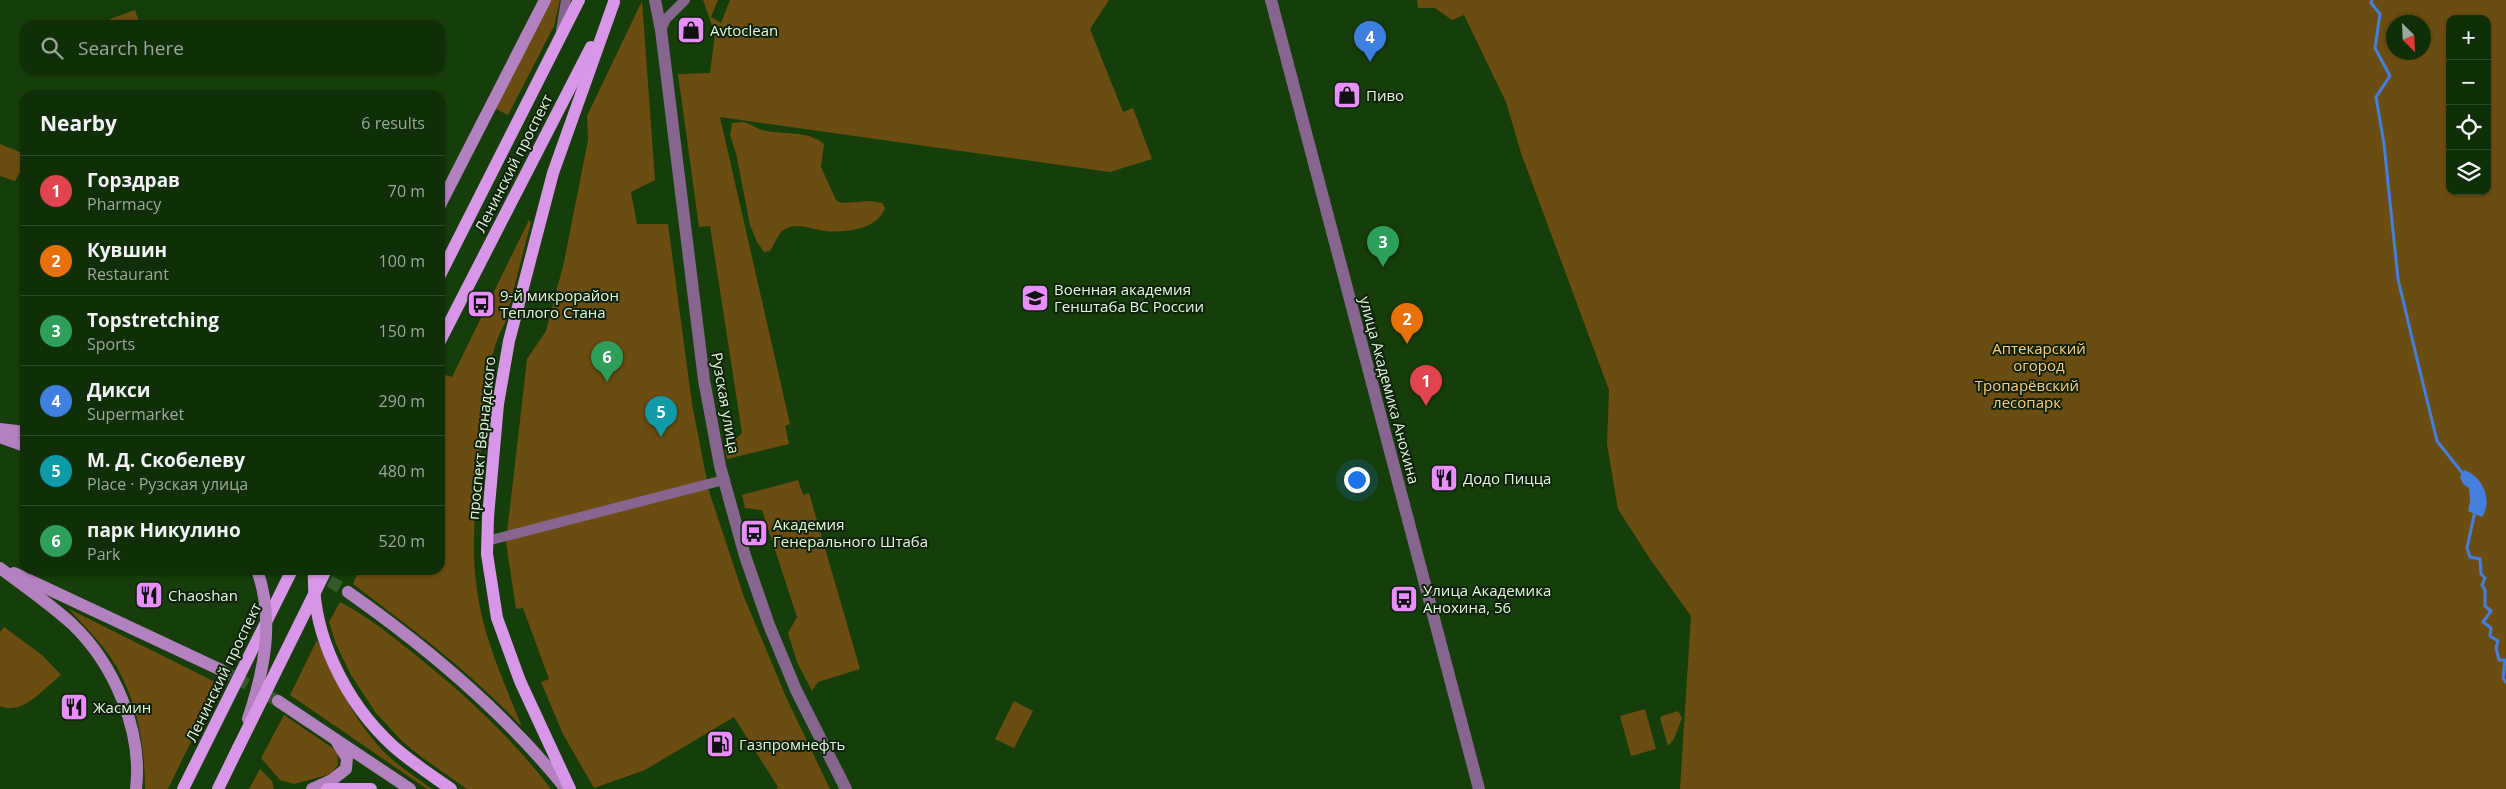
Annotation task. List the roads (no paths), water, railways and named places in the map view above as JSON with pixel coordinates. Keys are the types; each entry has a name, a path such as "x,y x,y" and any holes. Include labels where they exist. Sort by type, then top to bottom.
{"main road":[{"path":"445,195 545,0"},
{"name":"Ленинский проспект","path":"445,265 579,0"},
{"name":"Ленинский проспект","path":"445,331 615,1"},
{"name":"проспект Вернадского","path":"568,789 503,640 492,598 487,542 498,404 509,341 553,173 615,1"},
{"path":"0,429 20,431"},
{"path":"0,436 20,444"},
{"path":"0,567 221,670"},
{"path":"0,567 70,623 101,659 120,696 130,727 137,757 136,789"},
{"path":"238,748 257,692 266,647 267,622 264,596 258,575"},
{"name":"Ленинский проспект","path":"183,789 290,575"},
{"path":"314,575 315,595 321,627 332,658 348,689 367,717 393,746 451,789"},
{"path":"218,789 324,575"},
{"path":"348,592 459,678 500,717 568,789"},
{"path":"278,701 410,789"},
{"path":"312,789 342,775 347,764 344,751 328,734"},
{"path":"326,789 372,789"}],"street":[{"path":"559,38 566,0"},
{"name":"Рузская улица","path":"655,0 661,30 705,388 724,480 746,556 772,634 796,690 846,789"},
{"path":"661,30 666,19 685,0"},
{"name":"улица Академика Анохина","path":"1271,0 1479,789"},
{"path":"487,542 724,480"}],"water":[{"path":"2464,470 2471,473 2481,483 2484,490 2486,504 2482,517 2468,511 2470,501 2469,488 2463,484 2460,477"}],"waterway":[{"path":"2372,0 2371,3 2380,14 2375,48 2390,76 2376,97 2384,144 2398,279 2437,441 2464,475"},
{"path":"2475,511 2467,548 2470,557 2480,559 2481,574 2485,578 2482,585 2485,590 2485,606 2491,611 2483,622 2491,628 2490,636 2498,641 2496,648 2499,660 2505,660 2503,678 2506,682"}],"tunnel":[{"path":"319,575 348,592"},
{"path":"221,670 278,701"}],"place":[{"name":"Avtoclean","path":"691,30"},
{"name":"Дикси","path":"1370,62"},
{"name":"Пиво","path":"1347,95"},
{"name":"Topstretching","path":"1383,267"},
{"name":"Военная академия Генштаба ВС России","path":"1035,298"},
{"name":"9-й микрорайон Теплого Стана","path":"481,304"},
{"name":"Кувшин","path":"1407,344"},
{"name":"парк Никулино","path":"607,382"},
{"name":"Горздрав","path":"1426,406"},
{"name":"М. Д. Скобелеву","path":"661,437"},
{"name":"Додо Пицца","path":"1444,478"},
{"name":"Академия Генерального Штаба","path":"754,533"},
{"name":"Chaoshan","path":"149,595"},
{"name":"Улица Академика Анохина, 56","path":"1404,599"},
{"name":"Жасмин","path":"74,707"},
{"name":"Газпромнефть","path":"720,744"}],"park label":[{"name":"Аптекарский огород","path":"2039,356"},
{"name":"Тропарёвский лесопарк","path":"2027,394"}]}
